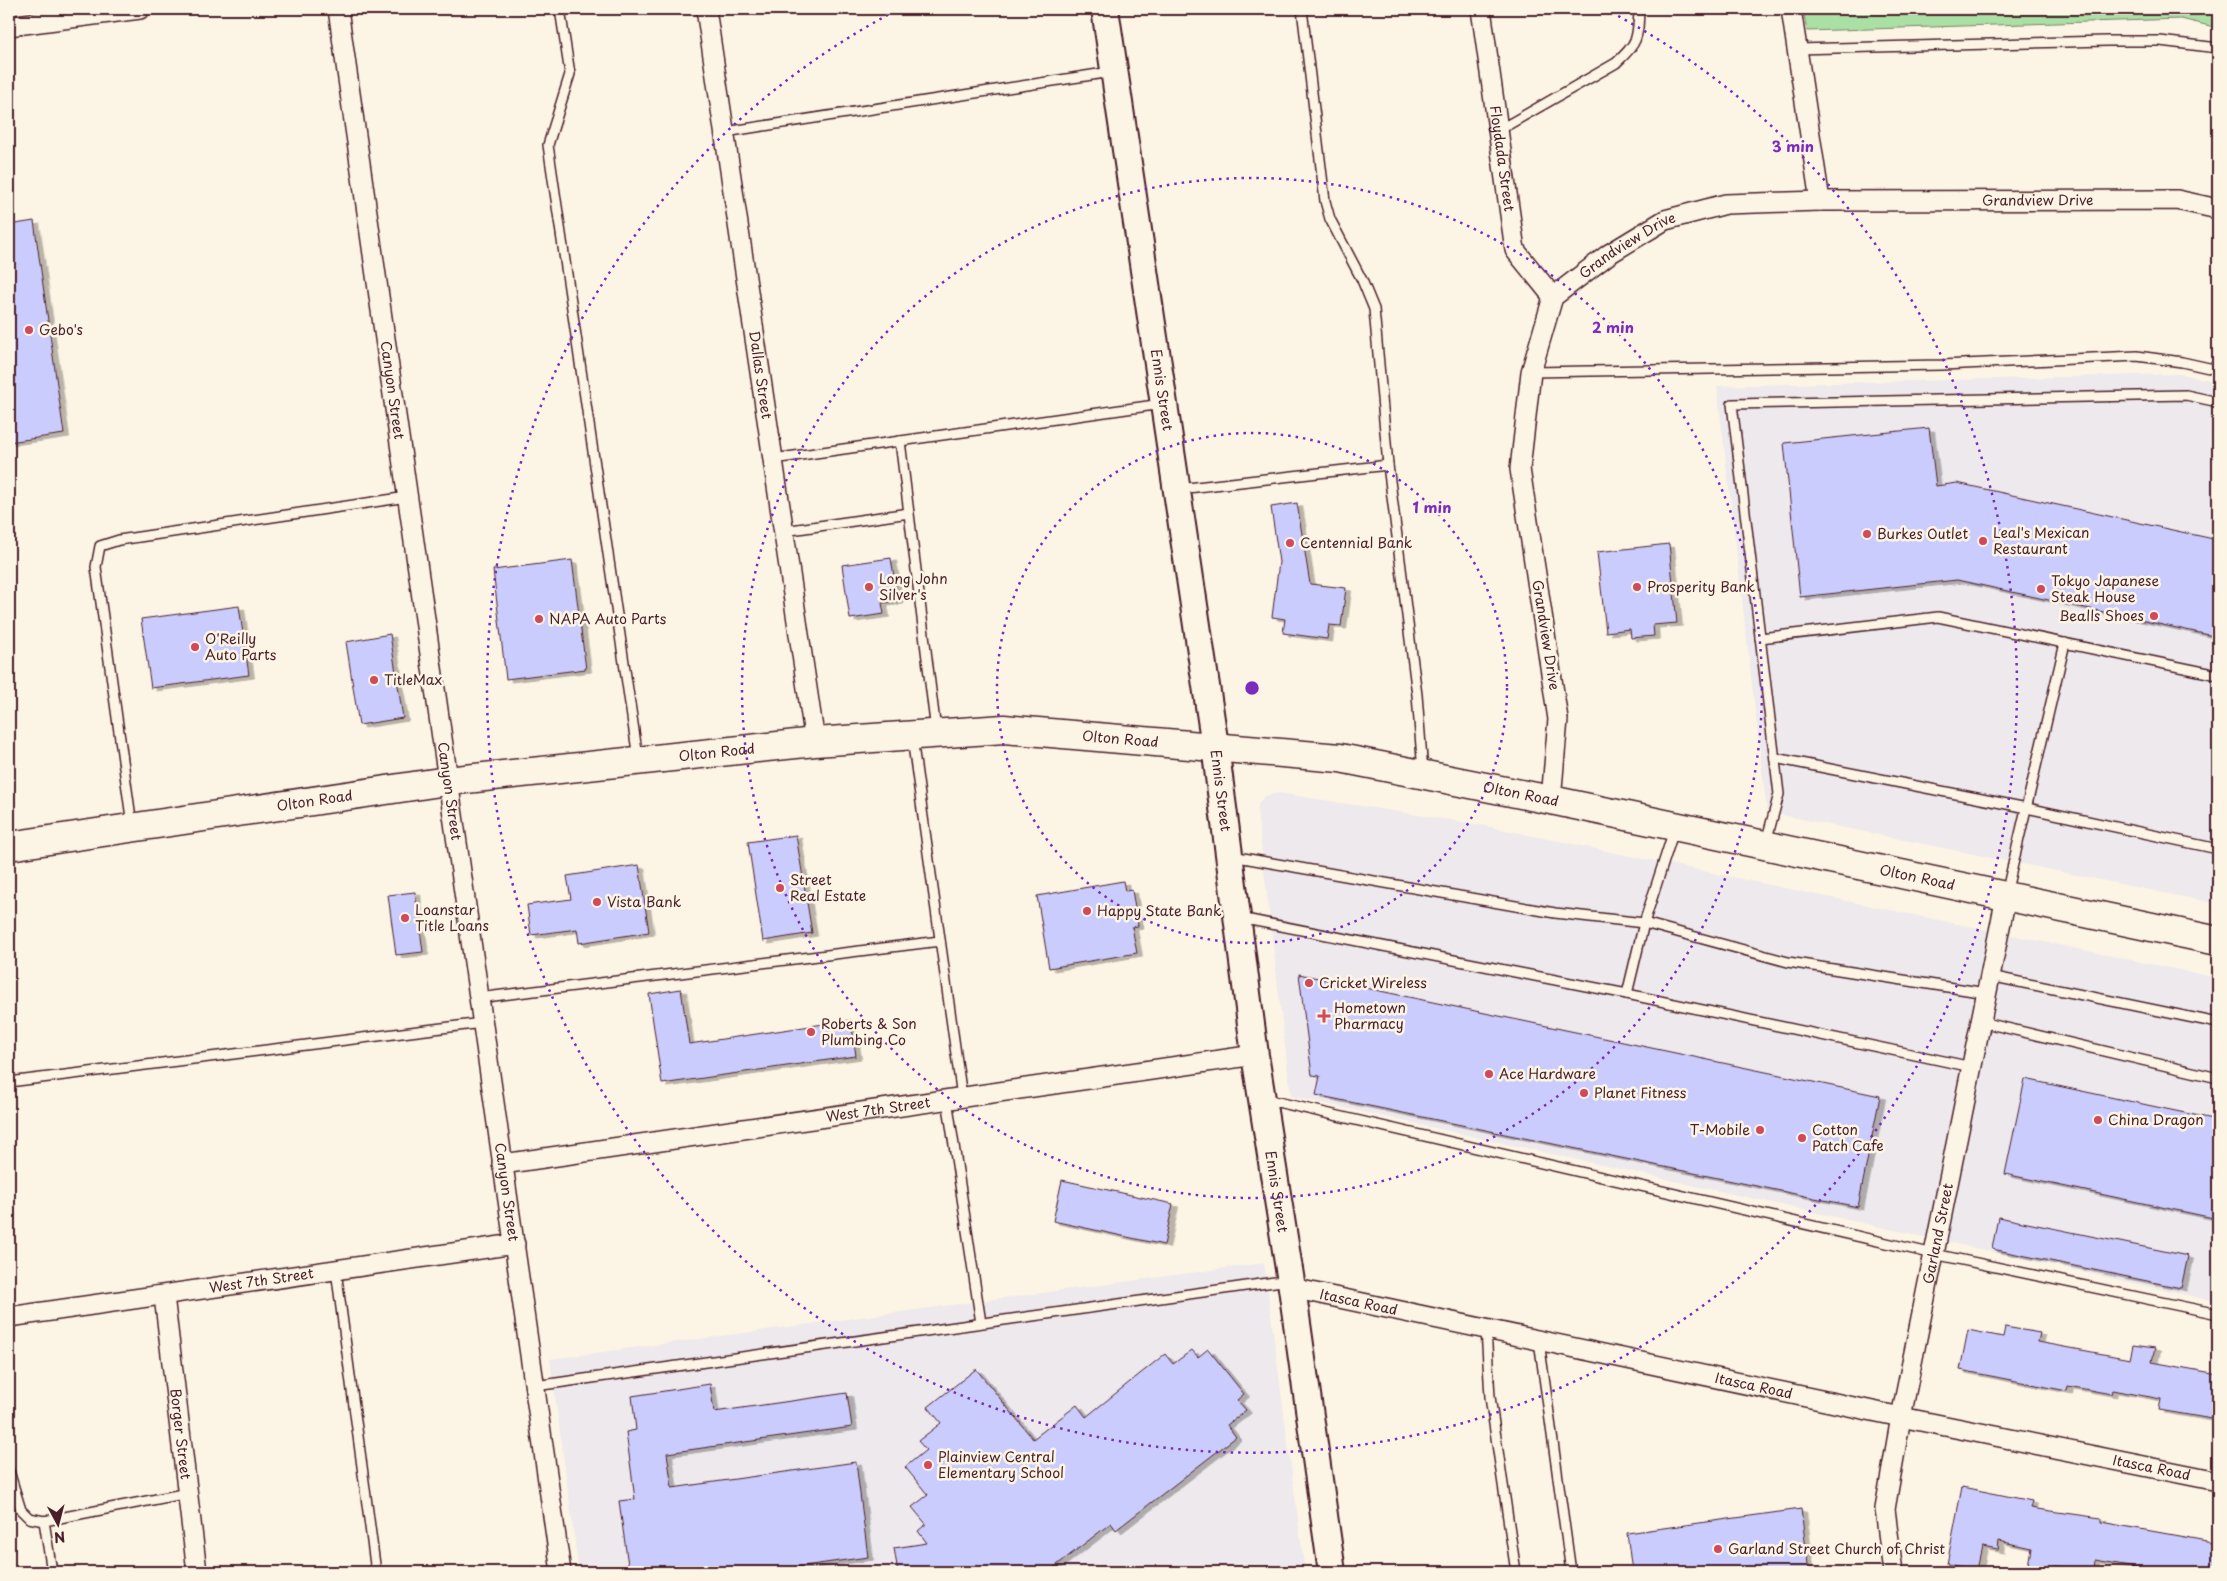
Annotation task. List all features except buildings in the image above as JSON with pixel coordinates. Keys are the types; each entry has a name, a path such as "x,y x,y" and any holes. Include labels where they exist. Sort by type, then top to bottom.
{"main road":[{"name":"Ennis Street","path":"1105,9 1214,746 1255,1055 1291,1284 1332,1572"},
{"name":"Olton Road","path":"9,846 447,781 815,742 1004,729 1340,758 1552,800 2218,941"}],"street":[{"path":"9,26 140,9"},
{"name":"Canyon Street","path":"338,9 561,1572"},
{"name":"Dallas Street","path":"706,9 815,742"},
{"name":"Floydada Street","path":"1481,9 1515,250 1553,297"},
{"path":"1791,9 1820,200"},
{"name":"Grandview Drive","path":"1552,800 1558,719 1520,469 1531,372 1553,297 1609,254 1665,220 1726,204 1820,200 2177,200 2218,208"},
{"name":"Garland Street","path":"1893,1572 1885,1509 2006,896"},
{"name":"West 7th Street","path":"502,1164 1255,1055"},
{"name":"West 7th Street","path":"9,1317 514,1244"},
{"name":"Itasca Road","path":"1291,1284 1539,1341 2218,1481"},
{"name":"Borger Street","path":"164,1296 197,1572"}],"lane":[{"path":"560,9 570,74 548,145 638,760"},
{"path":"1302,9 1325,201 1330,219 1362,280 1374,310 1388,465 1417,695 1423,775"},
{"path":"1498,130 1622,58 1632,48 1638,33 1639,9"},
{"path":"1797,49 2107,41 2160,41 2218,48"},
{"path":"725,132 1114,71"},
{"path":"1531,372 1942,365 2137,356 2182,362 2218,370"},
{"path":"1765,846 1779,794 1732,404 2186,395 2218,402"},
{"path":"773,460 1162,404"},
{"path":"900,441 909,513 940,942 955,1098 981,1323"},
{"path":"1175,490 1388,465"},
{"path":"132,828 96,567 100,546 119,540 407,497"},
{"path":"784,531 909,513"},
{"path":"1760,638 1938,616 2218,675"},
{"path":"2006,896 2065,643"},
{"path":"1775,758 2027,808 2218,849"},
{"path":"1627,994 1644,924 1675,827"},
{"path":"1229,855 1555,913 1644,924 1788,962 1988,985 2218,1022"},
{"path":"1237,917 1627,994 1972,1067"},
{"path":"478,998 940,942"},
{"path":"1981,1022 2218,1078"},
{"path":"9,1082 482,1023"},
{"path":"1262,1099 1934,1254 2218,1314"},
{"path":"336,1270 376,1572"},
{"path":"535,1386 981,1323 1291,1284"},
{"path":"1486,1329 1490,1398 1516,1572"},
{"path":"1539,1341 1571,1572"},
{"path":"9,1471 21,1510 29,1518 44,1520 188,1493"},
{"path":"44,1520 52,1572"}],"shaded area":[{"path":"2181,374 2218,382 2218,904 1767,812 1717,386"},
{"path":"1279,793 1481,825 2218,978 2218,1302 1291,1096 1257,811 1259,802 1265,796"},
{"name":"Plainview Central Elementary School","path":"1264,1263 1305,1572 579,1572 550,1359"}],"green space":[{"path":"1803,9 2218,9 2218,28 2181,19 1807,31"}],"place":[{"name":"Gebo's","path":"29,330"},
{"name":"Burkes Outlet","path":"1867,534"},
{"name":"Leal's Mexican Restaurant","path":"1983,541"},
{"name":"Centennial Bank","path":"1290,543"},
{"name":"Long John Silver's","path":"869,587"},
{"name":"Prosperity Bank","path":"1637,587"},
{"name":"Tokyo Japanese Steak House","path":"2041,589"},
{"name":"Bealls Shoes","path":"2154,616"},
{"name":"NAPA Auto Parts","path":"539,619"},
{"name":"O'Reilly Auto Parts","path":"195,647"},
{"name":"TitleMax","path":"374,680"},
{"name":"Street Real Estate","path":"780,888"},
{"name":"Vista Bank","path":"597,902"},
{"name":"Happy State Bank","path":"1087,911"},
{"name":"Loanstar Title Loans","path":"405,918"},
{"name":"Cricket Wireless","path":"1309,983"},
{"name":"Hometown Pharmacy","path":"1324,1016"},
{"name":"Roberts & Son Plumbing Co","path":"811,1032"},
{"name":"Ace Hardware","path":"1489,1074"},
{"name":"Planet Fitness","path":"1584,1093"},
{"name":"China Dragon","path":"2098,1120"},
{"name":"T-Mobile","path":"1760,1130"},
{"name":"Cotton Patch Cafe","path":"1802,1138"},
{"name":"Plainview Central Elementary School","path":"928,1465"},
{"name":"Garland Street Church of Christ","path":"1718,1549"}]}
